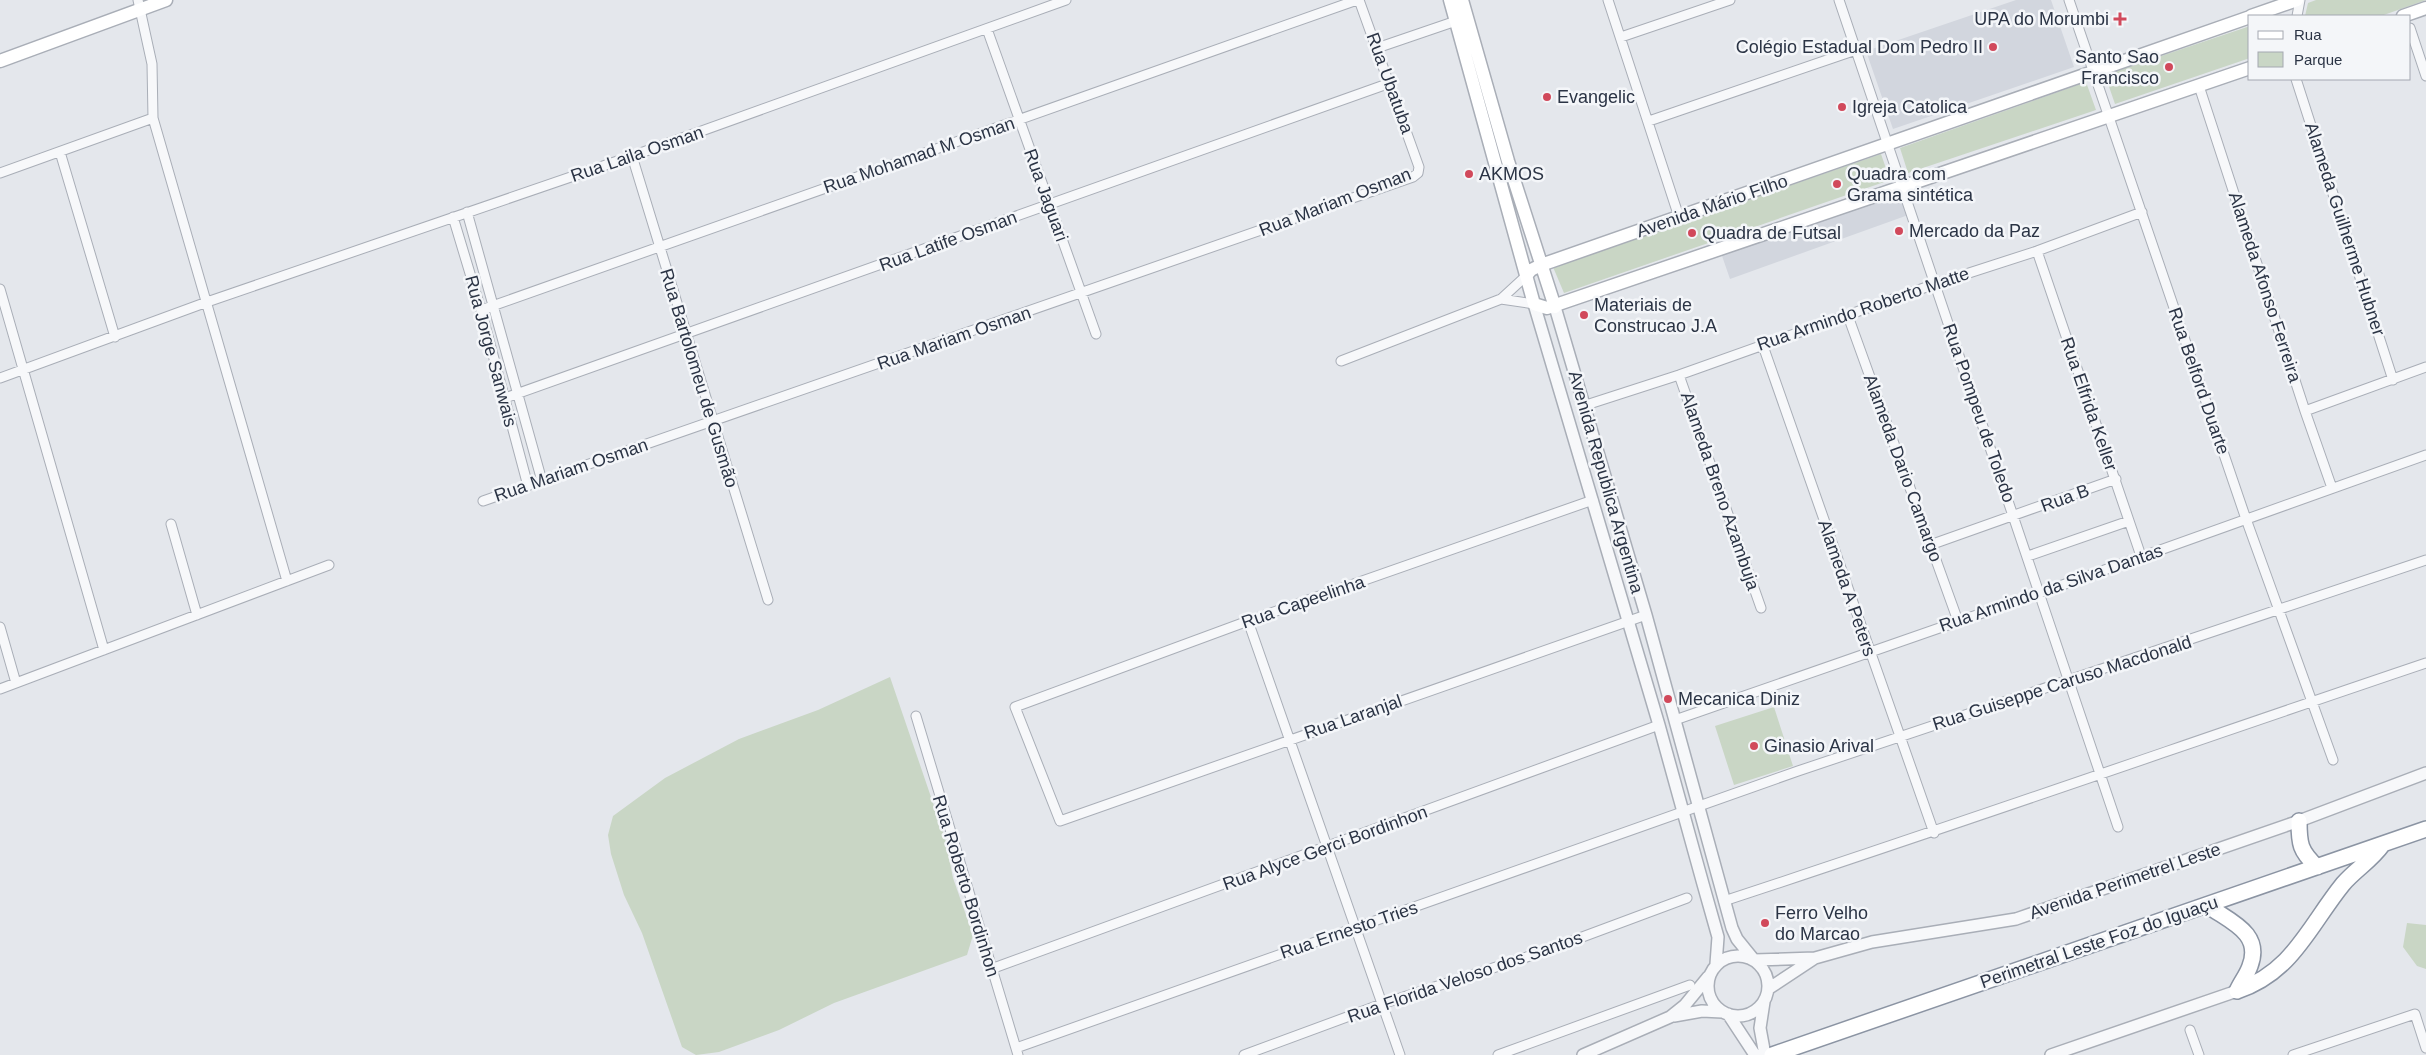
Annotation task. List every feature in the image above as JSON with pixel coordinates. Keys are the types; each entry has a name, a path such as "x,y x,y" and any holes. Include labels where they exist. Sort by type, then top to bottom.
{"highway":[{"path":"2299,821 2299,839 2304,855 2317,867"},
{"name":"Perimetral Leste Foz do Iguaçu","path":"1779,1053 2426,829"},
{"path":"2237,991 2258,982 2298,949 2343,884 2371,860 2383,844"},
{"path":"2208,905 2240,926 2251,942 2252,962 2237,991"}],"main road":[{"path":"0,61 139,5 166,0"},
{"name":"Avenida Republica Argentina","path":"1450,0 1534,304"},
{"name":"Avenida Republica Argentina","path":"1462,0 1508,161 1555,307"},
{"name":"Avenida Mário Filho","path":"2253,15 2298,0"},
{"path":"2408,15 2426,8"},
{"name":"Avenida Mário Filho","path":"1526,276 1530,270 1541,264 2248,17"},
{"path":"1534,304 1542,307 1555,307 1902,186 2248,69"}],"street":[{"name":"Rua Laila Osman","path":"0,378 206,302 632,156 1066,0"},
{"name":"Rua Ubatuba","path":"1358,0 1390,83 1419,167"},
{"name":"Rua Mohamad M Osman","path":"481,310 1358,0"},
{"path":"1608,0 1679,217"},
{"path":"1621,38 1730,0"},
{"name":"Rua Pompeu de Toledo","path":"1839,0 2118,827"},
{"name":"Rua Belford Duarte","path":"2069,0 2246,519 2333,760"},
{"path":"2297,15 2298,0"},
{"path":"139,5 152,64 153,118 287,581"},
{"path":"1377,48 1456,21"},
{"name":"Rua Jaguari","path":"986,28 1096,334"},
{"path":"2411,31 2426,76"},
{"path":"1649,121 1856,50"},
{"name":"Alameda Guilherme Hubner","path":"2296,80 2393,380"},
{"name":"Rua Latife Osman","path":"504,398 517,395 1390,83"},
{"name":"Alameda Afonso Ferreira","path":"2199,86 2332,488"},
{"path":"0,173 153,118"},
{"path":"60,152 115,337"},
{"name":"Rua Bartolomeu de Gusmão","path":"632,156 768,600"},
{"name":"Rua Mariam Osman","path":"483,501 1412,177 1418,173 1419,167"},
{"name":"Rua Jorge Sanwais","path":"467,212 542,481"},
{"name":"Rua Armindo Roberto Matte","path":"1583,406 1679,374 1762,343 1848,316 1935,284 2037,251 2142,212"},
{"name":"Rua Jorge Sanwais","path":"453,217 481,310 528,486"},
{"name":"Rua Elfrida Keller","path":"2037,251 2142,556"},
{"path":"1342,361 1501,299 1526,276"},
{"path":"0,289 104,650"},
{"path":"1501,299 1534,304"},
{"name":"Avenida Republica Argentina","path":"1534,304 1629,621 1718,937 1716,964"},
{"name":"Avenida Republica Argentina","path":"1555,307 1646,615 1724,901 1737,939 1754,960"},
{"name":"Alameda Dario Camargo","path":"1848,316 1958,621"},
{"name":"Alameda A Peters","path":"1762,343 1934,833"},
{"path":"2305,411 2426,367"},
{"name":"Alameda Breno Azambuja","path":"1679,374 1761,608"},
{"name":"Rua Armindo da Silva Dantas","path":"1675,720 2426,456"},
{"name":"Rua B","path":"1930,545 2116,480"},
{"name":"Rua Capeelinha","path":"1060,821 1015,708 1248,622 1593,500"},
{"path":"2028,556 2130,521"},
{"path":"171,524 197,615"},
{"name":"Rua Guiseppe Caruso Macdonald","path":"1698,808 1901,736 2426,560"},
{"path":"0,689 329,565"},
{"name":"Rua Laranjal","path":"1060,821 1646,615"},
{"path":"1248,622 1400,1055"},
{"path":"0,627 16,683"},
{"path":"1724,901 1934,833 2100,773 2426,662"},
{"name":"Rua Roberto Bordinhon","path":"916,716 1017,1052"},
{"name":"Rua Alyce Gerci Bordinhon","path":"991,969 1659,725"},
{"name":"Avenida Perimetrel Leste","path":"1754,960 1815,958 1872,942 2016,919 2299,821 2426,773"},
{"name":"Rua Ernesto Tries","path":"1017,1052 1356,927 1698,808"},
{"name":"Rua Florida Veloso dos Santos","path":"1244,1055 1382,1004 1542,952 1687,898"},
{"path":"1583,1055 1670,1016 1689,1001 1716,964 1734,955 1754,960 1766,976 1768,989 1760,1028 1765,1055"},
{"name":"Avenida Perimetrel Leste","path":"1768,989 1815,958"},
{"path":"1709,976 1709,996 1725,1013 1755,1055"},
{"path":"1498,1055 1690,985"},
{"path":"2051,1055 2237,991"},
{"path":"1670,1016 1702,1011 1748,1015 1764,1002"},
{"path":"2294,1055 2414,1014 2426,1048"},
{"path":"2190,1030 2199,1055"}],"shaded area":[{"path":"2016,0 2051,0 2074,67 1893,129 1866,51"},
{"path":"1902,189 1911,214 1730,279 1721,253"}],"green space":[{"path":"2316,0 2426,0 2384,15 2305,15 2308,3"},
{"path":"2248,27 2248,59 2115,104 2105,75"},
{"path":"2086,82 2096,110 1908,173 1900,148"},
{"path":"1881,154 1890,180 1564,293 1553,267"},
{"path":"890,677 945,838 953,878 973,935 967,955 834,1003 779,1030 719,1052 696,1055 682,1047 642,933 624,895 611,854 608,835 613,816 665,778 739,739 818,710"},
{"name":"Ginasio Arival","path":"1774,707 1793,766 1734,785 1715,726"},
{"path":"2407,923 2426,925 2426,969 2417,966 2403,947"}],"place":[{"name":"UPA do Morumbi","path":"2120,19"},
{"name":"Colégio Estadual Dom Pedro II","path":"1993,47"},
{"name":"Santo Sao Francisco","path":"2169,67"},
{"name":"Evangelic","path":"1547,97"},
{"name":"Igreja Catolica","path":"1842,107"},
{"name":"AKMOS","path":"1469,174"},
{"name":"Quadra com Grama sintética","path":"1837,184"},
{"name":"Mercado da Paz","path":"1899,231"},
{"name":"Quadra de Futsal","path":"1692,233"},
{"name":"Materiais de Construcao J.A","path":"1584,315"},
{"name":"Mecanica Diniz","path":"1668,699"},
{"name":"Ginasio Arival","path":"1754,746"},
{"name":"Ferro Velho do Marcao","path":"1765,923"}]}
